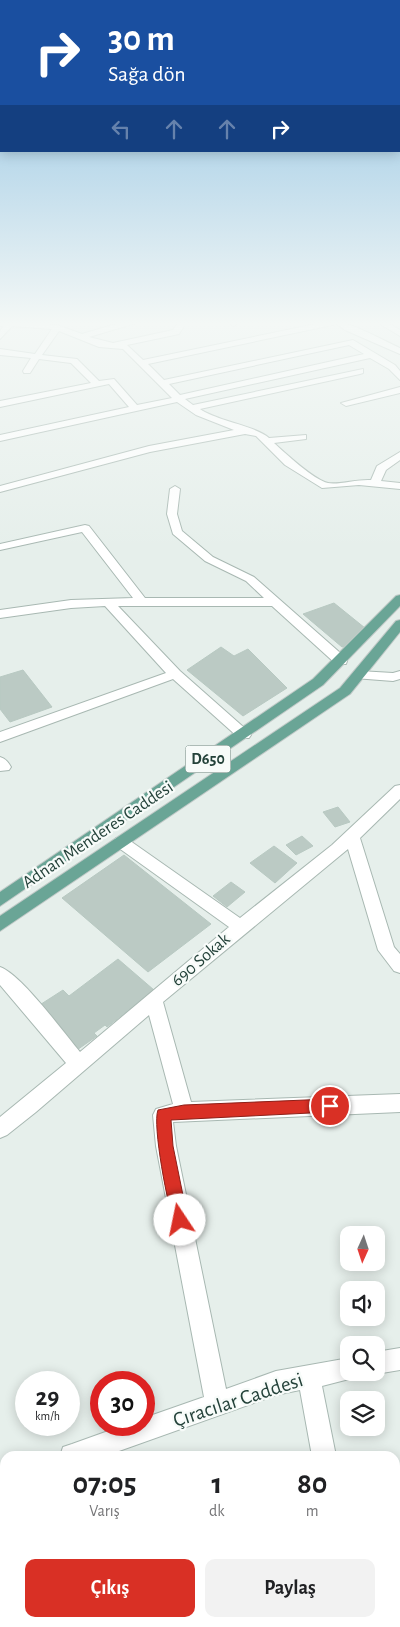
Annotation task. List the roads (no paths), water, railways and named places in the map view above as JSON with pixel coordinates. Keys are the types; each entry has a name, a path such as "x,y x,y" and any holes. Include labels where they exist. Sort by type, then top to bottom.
{"main road":[{"name":"Adnan Menderes Caddesi","path":"0,900 244,735 318,682 341,661 400,599"},
{"name":"Adnan Menderes Caddesi","path":"0,925 345,691 400,624"}],"street":[{"path":"0,404 34,397"},
{"path":"125,397 135,409"},
{"path":"177,397 192,408 245,431 259,434 289,463 326,486 359,482 400,486"},
{"path":"0,438 188,397"},
{"path":"192,408 242,397"},
{"path":"346,403 371,397"},
{"path":"0,489 149,449 245,431"},
{"path":"266,441 303,437"},
{"path":"375,484 381,468 400,455"},
{"path":"176,489 172,514 177,532 209,559 250,579 278,602 341,661"},
{"path":"0,547 85,528 140,601"},
{"path":"0,614 71,604 108,602 278,602"},
{"path":"108,602 175,674 244,735"},
{"path":"0,737 175,674"},
{"path":"359,675 398,680"},
{"name":"690 Sokak","path":"0,1129 79,1065 240,926 352,837 400,790"},
{"path":"352,837 386,950 400,966"},
{"path":"121,842 240,926"},
{"path":"0,974 18,992 79,1065"},
{"path":"154,1000 184,1111"},
{"path":"217,1404 166,1146 163,1115 184,1111 400,1103"},
{"path":"385,1362 400,1359"},
{"name":"Çıracılar Caddesi","path":"86,1451 276,1383 340,1371"},
{"path":"309,1377 323,1451"}]}
